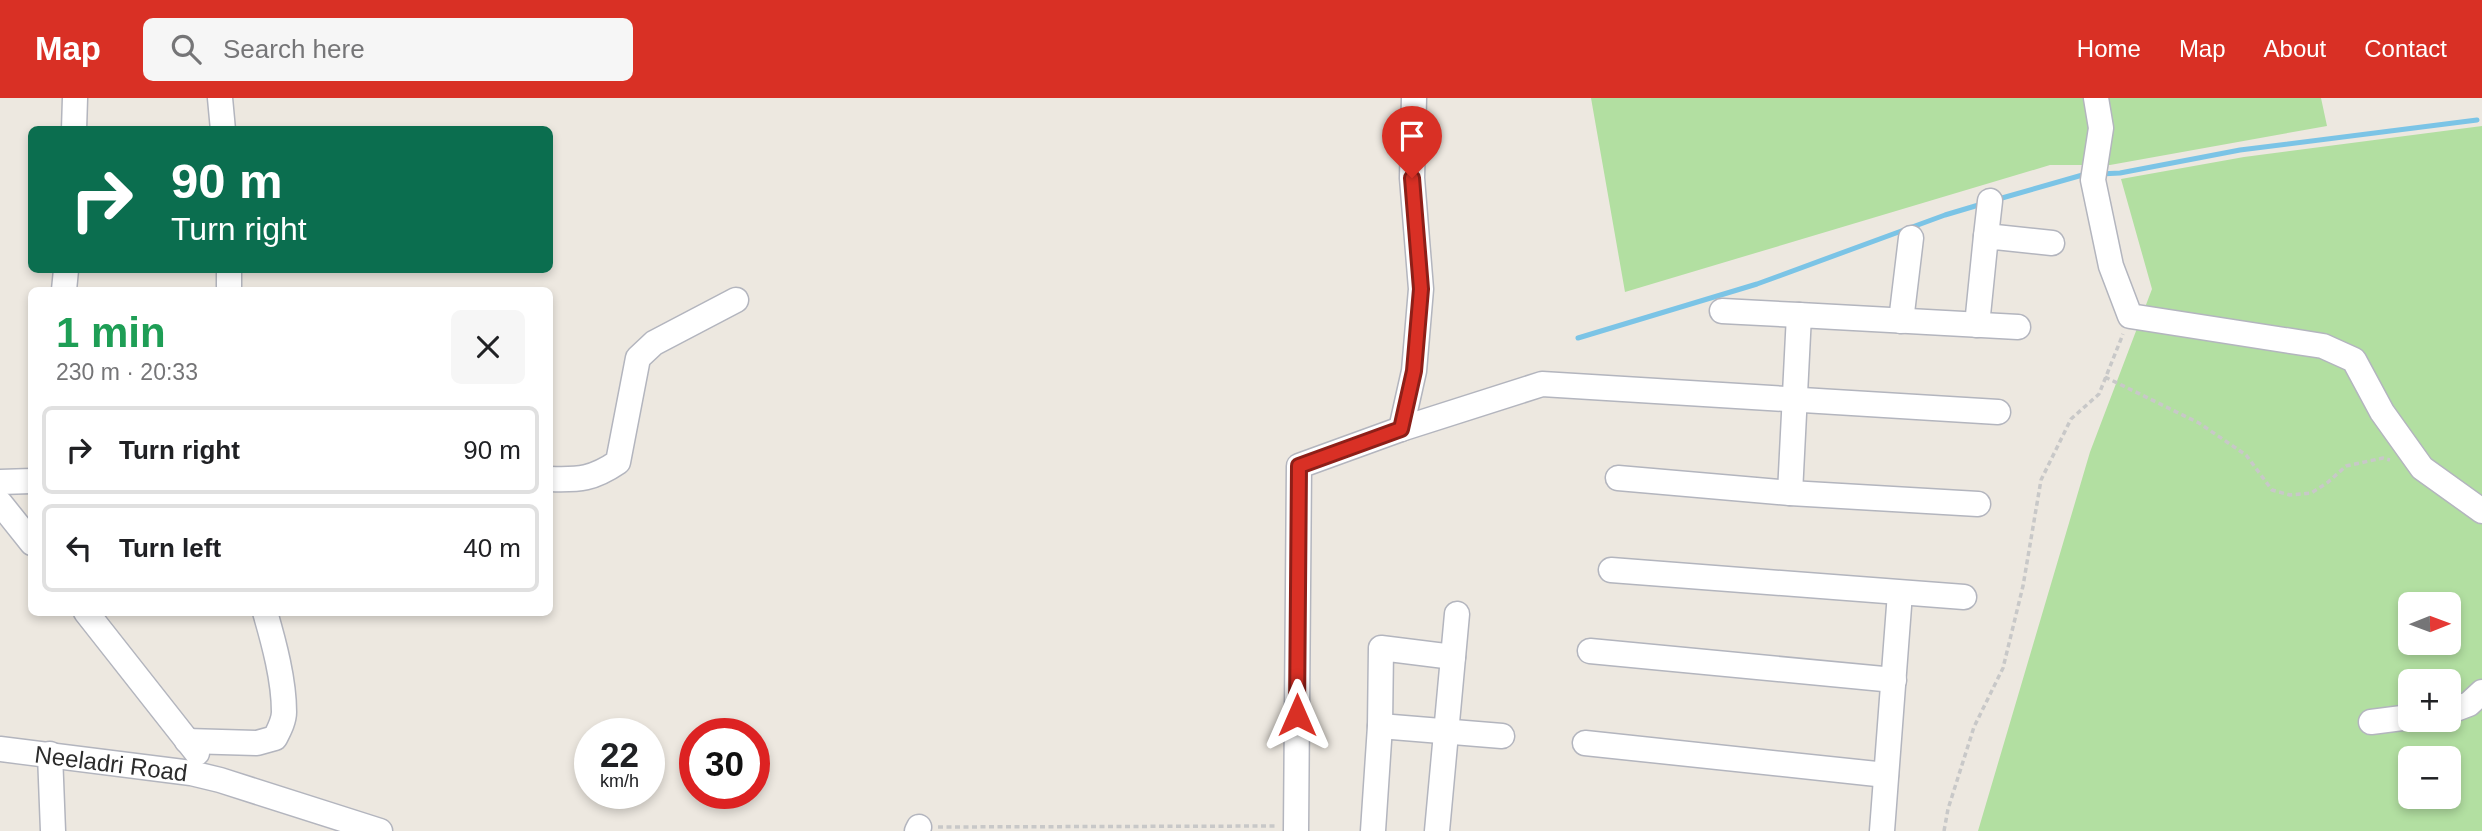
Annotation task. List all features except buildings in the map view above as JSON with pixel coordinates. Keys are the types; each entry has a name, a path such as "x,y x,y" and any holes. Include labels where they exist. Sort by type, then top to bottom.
{"street":[{"path":"74,126 75,98"},
{"path":"220,98 223,126"},
{"path":"1401,429 1414,371 1421,289 1412,178 1414,98"},
{"path":"2096,98 2101,128 2093,180 2111,265 2130,316 2323,346 2354,360 2382,412 2422,468 2482,512"},
{"path":"1976,325 1990,201"},
{"path":"1986,236 2052,243"},
{"path":"1901,321 1911,238"},
{"path":"553,479 588,478 618,462 638,358 654,343 736,300"},
{"path":"1722,311 2018,327"},
{"path":"1790,493 1799,315"},
{"path":"1296,828 1299,466 1401,429 1542,384 1998,412"},
{"path":"1618,478 1790,493 1978,504"},
{"path":"0,482 28,481"},
{"path":"0,503 28,538"},
{"path":"1611,570 1964,597"},
{"path":"1882,831 1900,593"},
{"path":"1437,831 1457,614"},
{"path":"89,616 220,780"},
{"path":"187,741 257,743 275,738 284,713 275,645 266,616"},
{"path":"1373,831 1380,726 1381,648 1453,657"},
{"path":"1590,651 1894,680"},
{"path":"2461,708 2469,705 2482,691"},
{"path":"2371,722 2398,719"},
{"path":"1380,726 1502,736"},
{"path":"1585,743 1886,775"},
{"name":"Neeladri Road","path":"0,749 172,769 220,780 380,831"},
{"path":"50,754 53,831"}],"path":[{"path":"1944,831 1948,809 1974,727 2003,668 2036,522 2041,480 2071,419 2099,394 2130,316"},
{"path":"2105,377 2199,423 2246,455 2272,490 2290,495 2311,493 2346,466 2383,458 2422,468"},
{"path":"918,829 1296,828"}],"green space":[{"path":"1591,98 2321,98 2327,126 2110,165 2050,165 1625,292"},
{"path":"2482,126 2482,831 1978,831 2090,452 2152,289 2121,179 2244,157"}],"waterway":[{"path":"2100,174 2120,173 2240,150 2477,120"},
{"path":"1995,200 2086,174"},
{"path":"1578,338 1757,284 1982,204"}],"route":[{"path":"1297,715 1299,466 1401,429 1414,371 1421,289 1412,178"}]}
